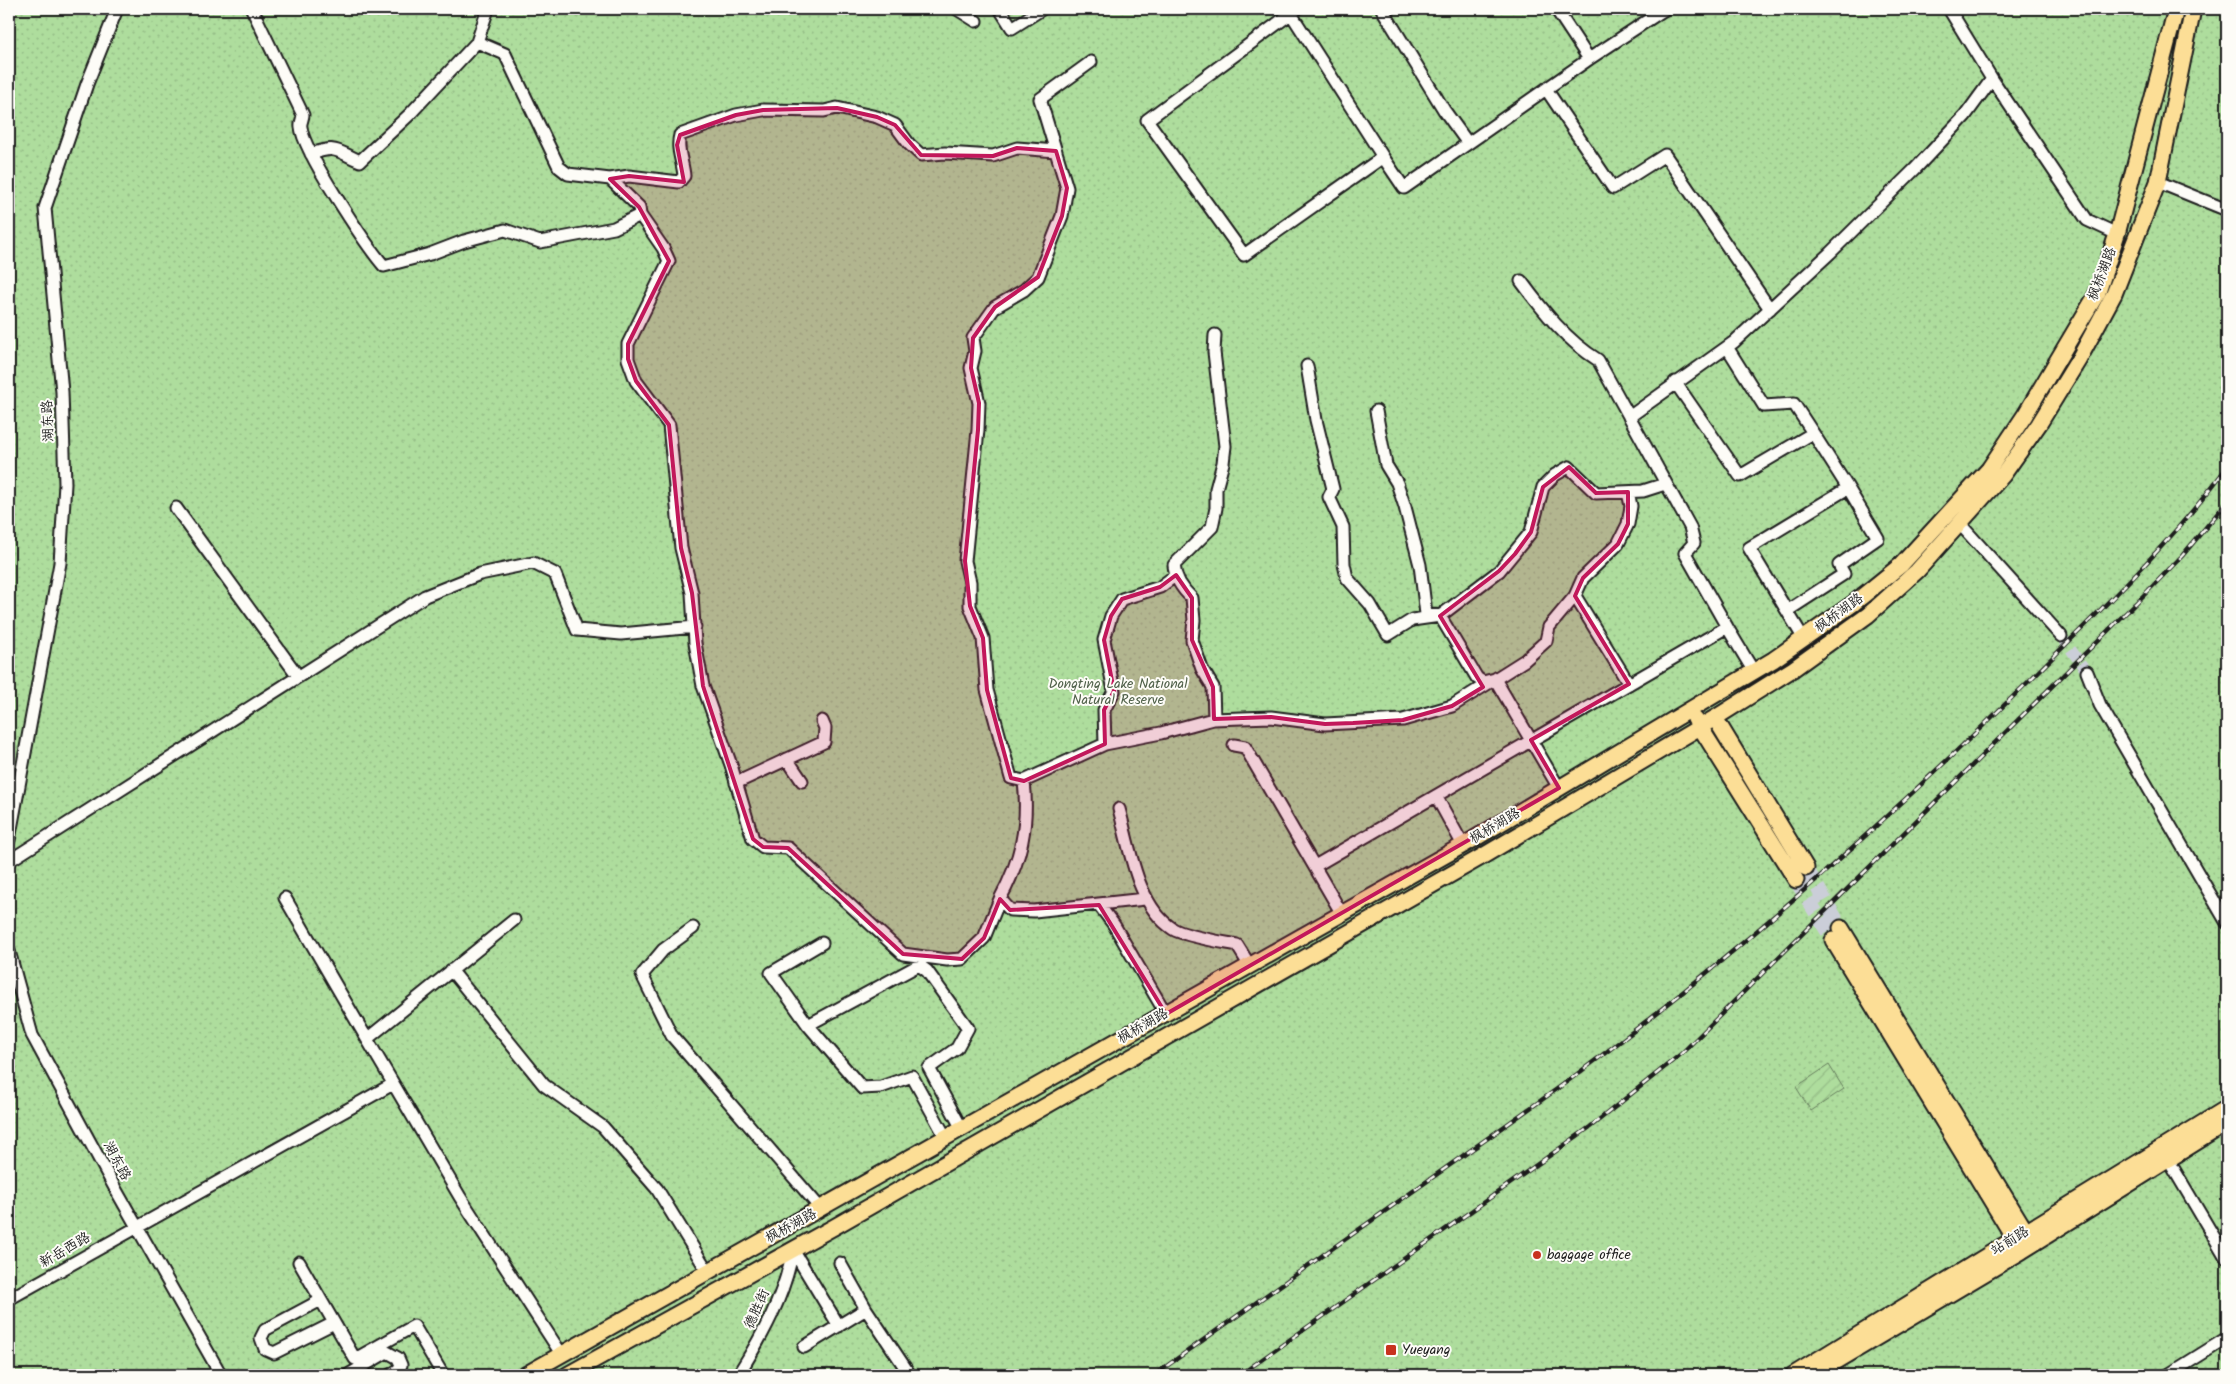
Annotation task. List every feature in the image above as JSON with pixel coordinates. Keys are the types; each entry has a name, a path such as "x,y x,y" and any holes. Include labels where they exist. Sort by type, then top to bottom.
{"main road":[{"name":"枫桥湖路","path":"525,1375 1463,845 1754,672 1854,603 1901,566 1989,469 2025,415 2098,292 2117,234 2176,9"},
{"name":"枫桥湖路","path":"567,1375 793,1250 1483,856 1715,718 1793,669 1868,615 1917,571 2003,475 2039,424 2079,359 2114,294 2158,182 2193,9"},
{"path":"1690,711 1796,880"},
{"path":"1715,718 1806,868"},
{"path":"1837,934 2024,1241"},
{"name":"站前路","path":"1812,1375 2024,1241 2227,1108"},
{"name":"站前路","path":"1793,1375 2024,1241 2168,1162 2227,1122"}],"street":[{"name":"湖东路","path":"9,840 60,563 65,484 62,392 45,208 87,84 117,9"},
{"path":"252,9 304,115 300,126 311,154 370,249 384,266 430,254 464,241 505,230 540,242 614,228 640,215"},
{"path":"311,154 328,148 335,148 360,161 409,115 477,42 488,9"},
{"path":"957,9 976,21"},
{"path":"1000,9 1012,28 1042,9"},
{"path":"1382,9 1444,110 1467,142"},
{"path":"1556,9 1589,59"},
{"path":"1383,157 1244,255 1147,120 1292,11 1404,188 1467,142 1665,9"},
{"path":"1948,9 1992,79 2087,220 2117,234"},
{"path":"477,42 505,54 559,167 568,174 610,179 629,176 679,182 684,176 677,145 680,135 736,115 763,110 824,110 837,108 877,117 895,125 908,144 921,155 945,153 993,156 1017,148 1056,151"},
{"path":"1091,62 1040,99 1067,188 1062,216 1047,258 1038,277 1024,290 995,307 973,338 975,351 971,368 978,403 978,430 964,561 970,582 970,606 983,638 987,690 1011,778 1024,781 1105,744 1161,733 1214,719 1271,716 1325,724 1403,720 1452,706 1525,660 1546,641 1549,627 1575,596 1583,578 1618,544 1628,524 1631,506 1628,492"},
{"path":"1629,417 1727,347 1770,309 1915,169 1965,116 1992,79"},
{"path":"1546,89 1613,188 1665,155 1770,309"},
{"path":"610,179 639,207 640,215 663,248 669,262 628,344 628,359 636,381 669,425 681,548 692,593 694,628 703,686 736,782 753,839 763,846 788,848 903,954 947,960 962,959 984,938 1008,884 1025,835 1024,781"},
{"path":"2158,182 2227,210"},
{"path":"1521,281 1551,320 1581,349 1598,360 1690,527 1694,543 1685,553 1754,672"},
{"path":"1214,719 1213,687 1202,669 1192,640 1194,620 1192,598 1183,589 1176,575 1174,565 1212,528 1216,508 1216,489 1225,446 1214,360 1215,335"},
{"path":"1727,347 1764,406 1794,404 1878,538 1839,565 1844,574 1787,611"},
{"path":"1308,366 1316,420 1333,489 1329,497 1343,528 1344,564 1347,578 1370,604 1388,635 1412,620 1440,616 1499,572 1531,532 1543,488 1555,474 1569,467 1596,493 1644,491 1665,484"},
{"path":"1676,382 1740,476 1812,433"},
{"path":"1376,411 1386,465 1397,483 1420,565 1426,614 1440,616"},
{"path":"1804,639 1749,548 1848,488"},
{"path":"176,508 298,676"},
{"path":"1960,524 2061,636"},
{"path":"9,861 425,596 480,574 533,563 555,574 576,630 621,634 694,628"},
{"path":"1105,744 1104,710 1114,691 1104,640 1111,616 1122,599 1160,586 1176,575"},
{"path":"1575,596 1629,684"},
{"path":"1440,616 1477,678 1483,682 1495,679"},
{"path":"1315,866 1727,627"},
{"path":"2087,672 2100,705 2227,923"},
{"path":"1495,679 1559,788"},
{"path":"736,782 824,742 825,728 822,720"},
{"path":"1234,745 1245,747 1342,914"},
{"path":"787,759 802,781"},
{"path":"1436,796 1463,845"},
{"path":"1119,809 1146,899 1152,909 1174,930 1237,945 1250,966"},
{"path":"285,898 460,1197 562,1355"},
{"path":"1000,900 1010,910 1034,911 1146,899"},
{"path":"1099,905 1114,925 1166,1014"},
{"path":"367,1039 514,920"},
{"path":"694,928 663,950 642,975 672,1036 821,1209"},
{"path":"808,1025 919,965 927,971 968,1028 957,1048 929,1068 881,1087 862,1088 808,1025 771,973 822,943"},
{"name":"湖东路","path":"9,951 32,1035 136,1226 221,1375"},
{"path":"451,970 544,1085 603,1127 657,1189 708,1272"},
{"path":"929,1068 962,1129"},
{"path":"909,1077 912,1076 946,1138"},
{"name":"新岳西路","path":"9,1299 136,1226 393,1084"},
{"path":"2168,1162 2227,1259"},
{"path":"793,1250 839,1326"},
{"name":"德胜街","path":"738,1375 761,1339 776,1306 788,1274 793,1250"},
{"path":"299,1262 357,1364"},
{"path":"840,1264 866,1309 910,1375"},
{"path":"321,1300 265,1330 261,1338 265,1349 274,1354 334,1323"},
{"path":"804,1348 866,1309"},
{"path":"348,1375 357,1364 414,1326 443,1375"},
{"path":"2168,1375 2227,1338"},
{"path":"357,1364 387,1352 398,1358 401,1365 398,1370 390,1375"}],"highlighted area":[{"path":"837,108 877,117 895,125 921,155 993,156 1017,148 1056,151 1067,188 1062,216 1047,258 1038,277 995,307 973,338 971,368 979,403 965,561 970,606 983,638 987,690 1011,778 1024,781 1105,744 1104,710 1114,691 1104,640 1111,616 1122,599 1160,587 1176,575 1192,598 1192,640 1213,687 1214,719 1271,717 1325,724 1353,723 1403,720 1452,706 1483,687 1440,616 1499,571 1515,554 1531,532 1543,487 1569,467 1596,493 1628,492 1628,524 1618,544 1583,578 1575,596 1629,684 1531,740 1559,788 1166,1014 1099,905 1010,910 1000,899 984,938 962,959 903,954 788,848 763,847 753,839 703,686 692,593 681,548 669,425 636,381 628,359 628,344 669,261 639,207 610,179 629,176 684,182 677,145 680,135 736,115 763,110"}],"green space":[{"name":"Dongting Lake National Natural Reserve","path":"9,9 2227,9 2227,1375 9,1375"},
{"path":"1829,1065 1844,1089 1811,1111 1796,1087"}],"tunnel":[{"path":"2061,636 2087,672"},
{"path":"1806,868 1841,928"},
{"path":"1796,880 1833,940"}],"railway":[{"path":"1154,1375 1557,1089 1620,1042 1742,944 1917,788 2030,680 2158,551 2227,467"},
{"path":"1240,1375 1590,1127 1681,1054 2147,592 2182,556 2227,502"}],"place":[{"name":"baggage office","path":"1537,1255"},
{"name":"Yueyang","path":"1391,1350"}]}
